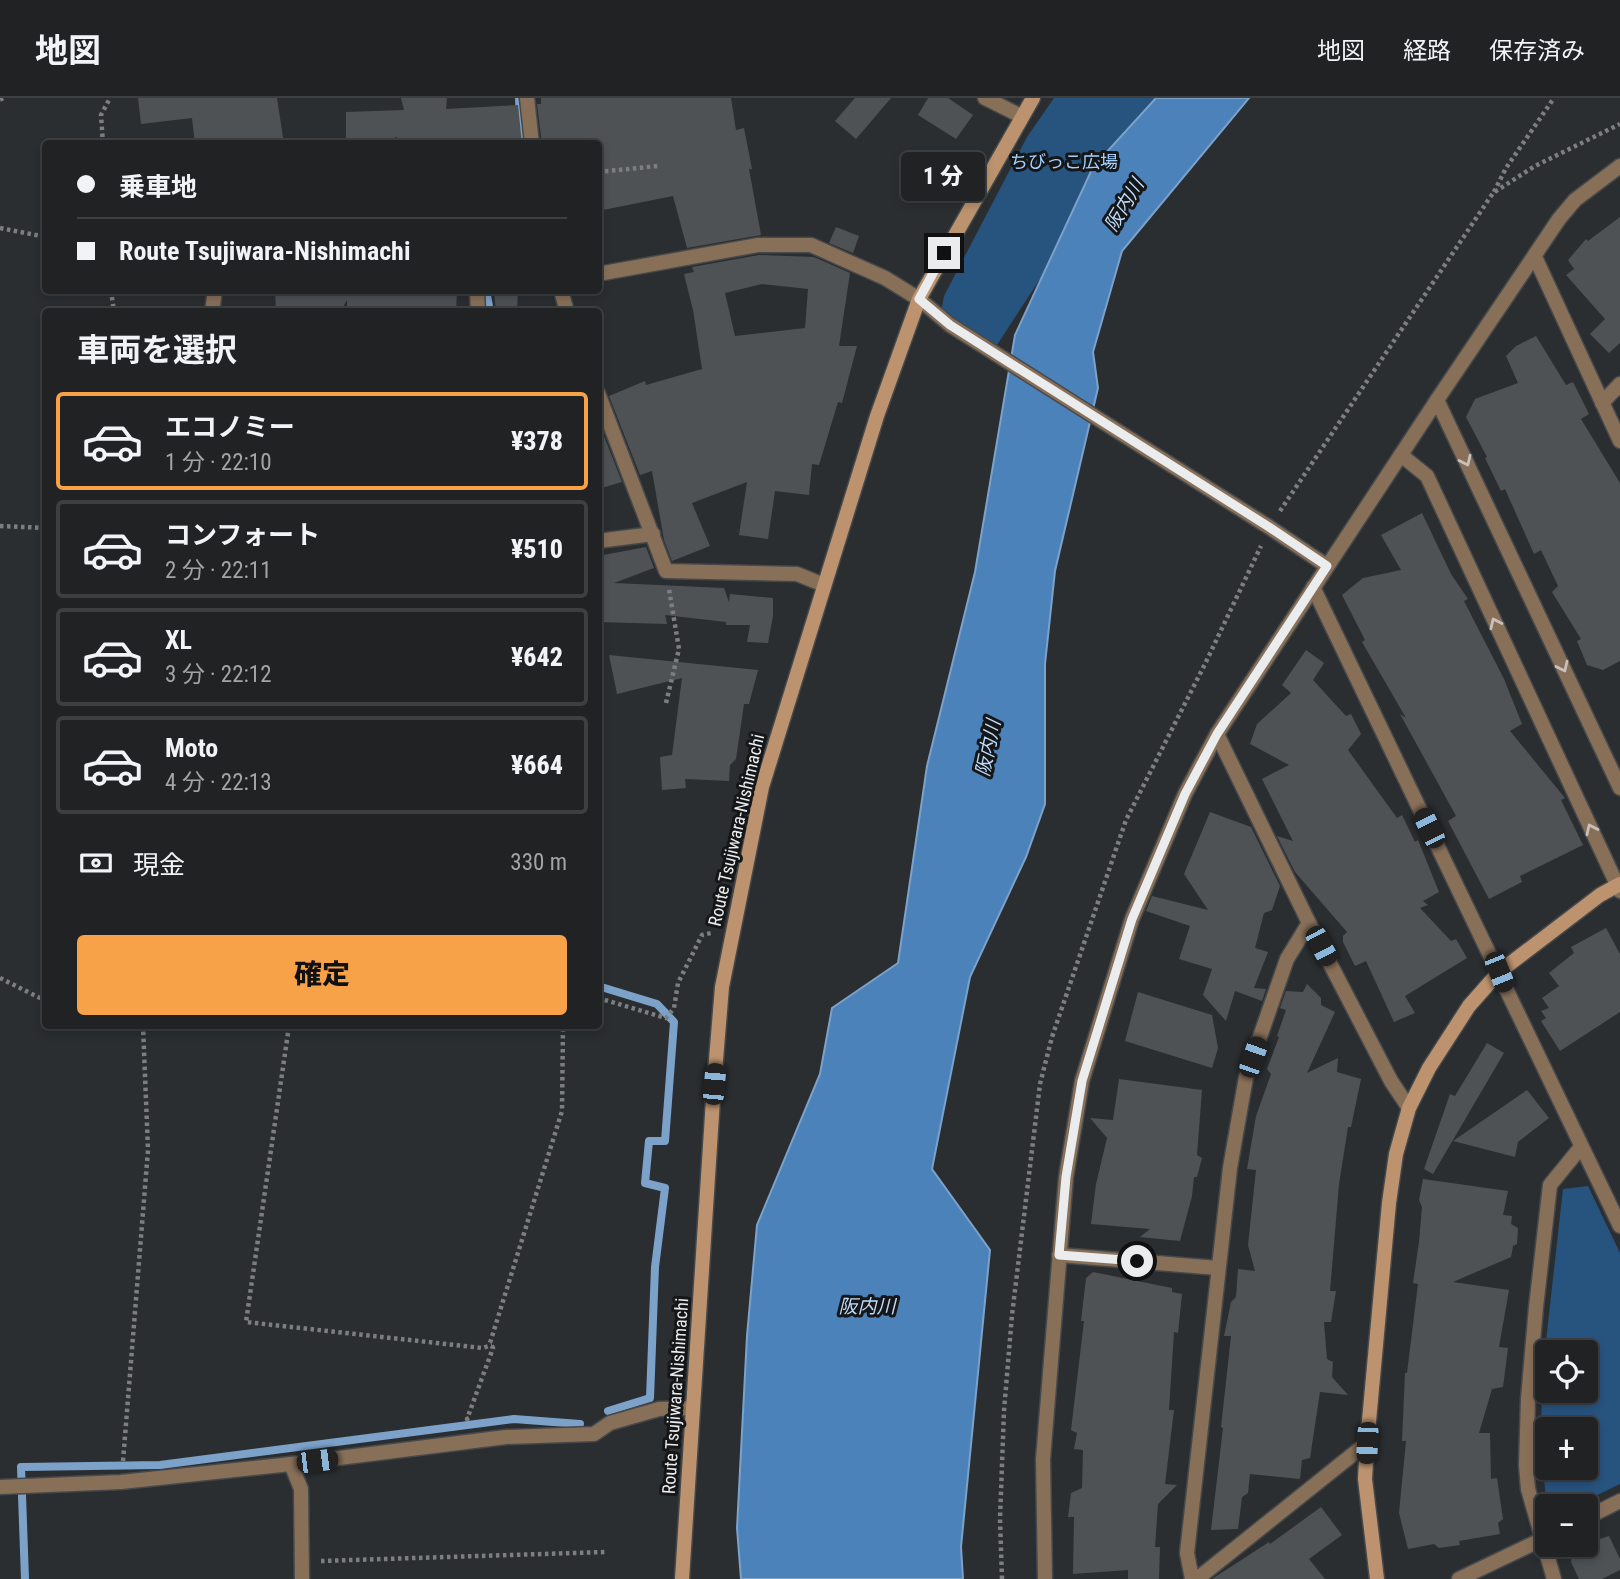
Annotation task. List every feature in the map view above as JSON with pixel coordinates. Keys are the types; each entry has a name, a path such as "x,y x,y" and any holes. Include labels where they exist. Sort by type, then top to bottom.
{"main road":[{"name":"Route Tsujiwara-Nishimachi","path":"682,1579 722,987 762,786 877,416 919,299 1033,98"},
{"path":"1377,1579 1365,1479 1367,1443 1389,1203 1396,1154 1409,1108 1429,1068 1469,1006 1499,972 1600,895 1619,887"}],"street":[{"path":"527,98 532,140"},
{"path":"985,98 1021,116"},
{"path":"1045,1579 1043,1459 1066,1177 1074,1119 1082,1081 1111,985 1132,919 1155,860 1185,794 1217,734 1437,400 1575,200 1620,166"},
{"path":"602,273 758,245 811,245 885,278 919,299 950,325 1327,566"},
{"path":"1535,257 1620,440"},
{"path":"1602,402 1620,384"},
{"path":"1437,400 1620,788"},
{"path":"602,403 667,570 797,575 824,585"},
{"path":"1401,455 1427,476 1619,887"},
{"path":"602,540 653,534"},
{"path":"1313,587 1620,1226"},
{"path":"1217,734 1309,923 1391,1080 1409,1108"},
{"path":"1309,923 1287,959 1246,1077 1230,1168 1187,1552 1194,1579 1367,1443"},
{"path":"1535,1510 1528,1489 1526,1465 1528,1399 1550,1185 1581,1147"},
{"path":"1059,1255 1218,1268"},
{"path":"4,1488 121,1482 506,1437 594,1434 610,1423 659,1409 693,1408"},
{"path":"290,1464 301,1489 302,1574"},
{"path":"1598,1512 1620,1501"},
{"path":"1459,1579 1535,1542"},
{"path":"1549,1557 1554,1579"}],"path":[{"path":"103,140 102,115 110,98"},
{"path":"1269,527 1493,194 1506,168 1554,98"},
{"path":"1493,194 1535,166 1620,124"},
{"path":"602,172 658,166"},
{"path":"0,229 42,236"},
{"path":"0,526 42,528"},
{"path":"666,703 679,649 667,570"},
{"path":"602,999 666,1018 674,1008 678,983 702,935 733,930"},
{"path":"0,978 42,999"},
{"path":"124,1454 148,1150 143,1029"},
{"path":"289,1029 246,1322 482,1348 492,1345"},
{"path":"480,1417 467,1419 493,1348 490,1343 562,1111 563,1029"},
{"path":"302,1574 325,1559 605,1552"}],"green space":[{"name":"ちびっこ広場","path":"1054,98 1158,98 997,345 947,316 942,307 944,296 1027,137"},
{"path":"1588,1186 1620,1253 1620,1484 1598,1495 1546,1494 1544,1480 1598,1480 1598,1417 1541,1417 1542,1403 1598,1403 1598,1340 1546,1340 1563,1189"}],"water":[{"name":"阪内川","path":"1156,98 1249,98 1122,251 1093,352 1098,388 1055,571 1045,664 1045,804 1026,857 970,977 932,1169 990,1250 961,1547 963,1579 741,1579 737,1528 747,1336 757,1225 820,1074 832,1008 898,963 927,766 975,572 1015,335 1093,167"}],"building":[{"path":"138,98 277,98 283,140 195,140 192,118 141,124"},
{"path":"401,98 447,98 446,109 518,105 522,140 397,140 397,137 388,140 346,140 346,112 404,110"},
{"path":"541,98 731,98 736,130 744,128 761,235 687,248 673,196 602,210 602,140 542,140 537,104 541,104"},
{"path":"855,98 891,98 856,139 835,121"},
{"path":"928,98 948,98 973,115 956,139 918,115"},
{"path":"1620,217 1620,343 1609,353 1590,334 1605,319 1566,275 1574,269 1568,260 1586,239 1588,241"},
{"path":"836,227 859,236 853,253 829,243"},
{"path":"759,255 814,257 850,273 839,346 857,346 842,403 838,402 819,465 812,464 809,495 775,491 768,539 739,535 747,482 692,503 710,546 672,561 664,540 652,471 640,475 609,396 645,381 646,385 702,369 693,310 684,274 694,272 692,267","holes":["762,284 808,289 805,328 735,336 725,293"]},
{"path":"275,294 457,294 456,308 347,308 347,300 342,308 276,308"},
{"path":"494,294 518,294 517,308 496,308"},
{"path":"1536,336 1566,385 1573,382 1589,414 1581,419 1620,483 1620,661 1603,670 1587,665 1577,641 1581,639 1552,592 1558,586 1541,550 1534,554 1505,489 1501,491 1466,417 1475,399 1518,383 1506,356 1516,346"},
{"path":"602,431 622,482 602,488"},
{"path":"1422,513 1451,574 1468,599 1464,601 1504,679 1522,724 1510,731 1565,798 1561,800 1583,845 1520,876 1522,882 1489,899 1448,821 1456,816 1400,714 1406,718 1362,642 1365,640 1342,595 1363,578 1401,570 1381,535"},
{"path":"646,547 654,568 614,583 724,588 729,602 730,594 773,598 768,643 747,642 750,625 726,625 726,622 665,615 667,624 602,622 602,555"},
{"path":"1306,650 1324,663 1313,680 1346,716 1351,714 1361,734 1348,750 1397,818 1402,815 1415,842 1418,840 1439,892 1423,901 1428,905 1420,908 1451,941 1456,939 1467,958 1405,996 1415,1013 1394,1022 1366,961 1355,966 1343,942 1343,936 1347,932 1295,872 1277,836 1293,841 1262,779 1289,765 1250,744 1257,724 1291,693 1282,685"},
{"path":"609,655 758,670 749,704 744,704 736,759 730,765 729,781 685,779 686,788 662,790 660,757 672,755 682,678 617,694"},
{"path":"1210,812 1251,827 1280,886 1272,910 1264,913 1255,948 1268,952 1254,988 1266,989 1262,1001 1235,991 1226,1021 1203,995 1212,969 1179,959 1190,926 1146,911 1152,896 1208,910 1184,874"},
{"path":"1606,928 1620,954 1620,1012 1560,1051 1541,1021 1546,1018 1541,1011 1549,1008 1542,998 1559,986 1549,973 1574,953 1571,947"},
{"path":"1307,984 1321,998 1321,1005 1335,1012 1307,1073 1338,1058 1337,1072 1361,1079 1351,1127 1348,1127 1339,1184 1330,1291 1336,1291 1331,1322 1324,1322 1327,1359 1333,1362 1332,1377 1348,1395 1320,1392 1310,1458 1302,1460 1300,1479 1250,1474 1248,1493 1242,1497 1238,1529 1211,1530 1231,1336 1224,1336 1231,1302 1236,1297 1238,1269 1255,1271 1248,1245 1256,1170 1247,1169 1256,1116 1271,1074 1267,1069 1286,1010 1280,1008 1286,991 1303,992"},
{"path":"1138,992 1212,1015 1218,1048 1212,1068 1125,1041"},
{"path":"1487,1043 1504,1053 1433,1174 1424,1169 1450,1094 1455,1096"},
{"path":"1119,1079 1202,1090 1197,1155 1202,1158 1197,1177 1194,1177 1192,1196 1180,1241 1140,1237 1150,1229 1091,1224 1096,1184 1107,1138 1090,1118 1113,1120"},
{"path":"1527,1090 1549,1118 1518,1142 1515,1157 1453,1141"},
{"path":"1423,1179 1508,1191 1503,1215 1512,1216 1511,1224 1518,1228 1517,1244 1513,1246 1511,1257 1453,1282 1509,1290 1499,1347 1508,1348 1503,1387 1492,1389 1479,1433 1490,1433 1491,1479 1497,1478 1503,1519 1498,1523 1500,1534 1459,1541 1460,1545 1439,1548 1434,1544 1408,1549 1399,1513 1406,1441 1402,1441 1405,1373 1418,1284 1413,1283"},
{"path":"1093,1272 1172,1288 1172,1292 1182,1294 1178,1333 1174,1332 1169,1410 1174,1410 1165,1484 1177,1485 1158,1504 1155,1547 1160,1547 1159,1579 1128,1579 1128,1570 1073,1574 1074,1517 1068,1517 1071,1493 1082,1488 1083,1450 1074,1449 1077,1433 1071,1430 1084,1321 1081,1321 1086,1278"},
{"path":"1321,1507 1342,1535 1309,1559 1325,1579 1212,1579 1269,1542 1270,1544"},
{"path":"1609,1536 1620,1559 1620,1570 1602,1579 1579,1579 1571,1562 1572,1557 1598,1557 1598,1540"}],"waterway":[{"path":"519,98 521,140"},
{"path":"487,294 489,308"},
{"path":"602,987 657,1004 674,1022 665,1141 649,1141 645,1183 665,1188 655,1267 650,1398 608,1411"},
{"path":"25,1579 21,1467 160,1465 514,1419 580,1424"}],"route":[{"path":"944,253 919,299 934,312 950,325 1327,566 1217,734 1185,794 1132,919 1082,1081 1066,1177 1059,1255 1137,1261"}]}
